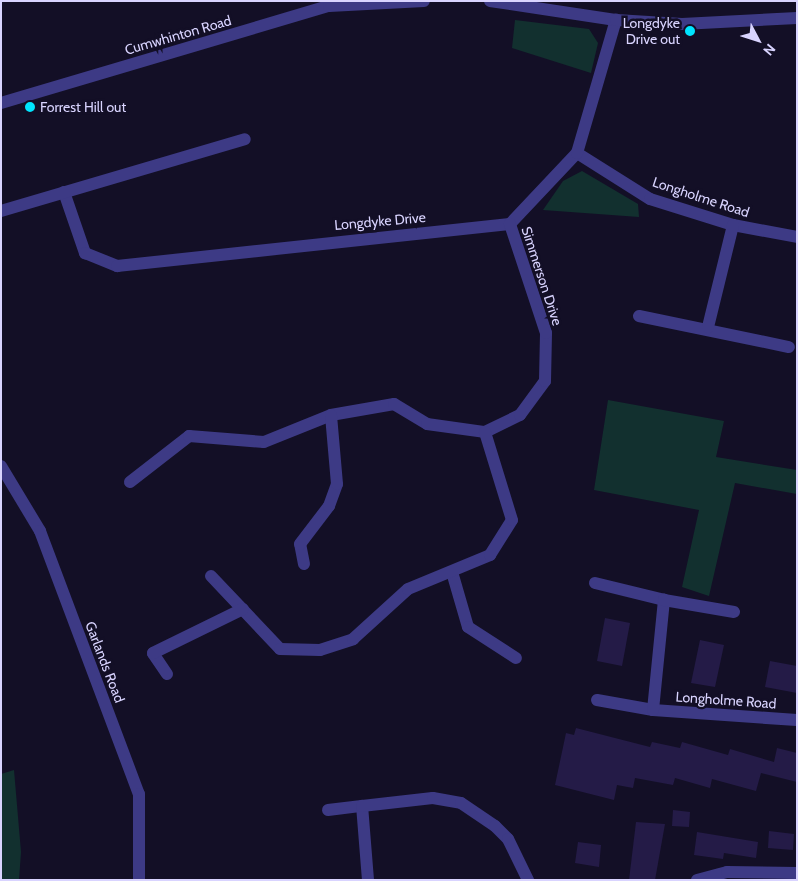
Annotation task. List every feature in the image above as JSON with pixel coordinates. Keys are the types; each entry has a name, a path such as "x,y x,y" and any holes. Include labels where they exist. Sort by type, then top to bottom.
{"street":[{"name":"Cumwhinton Road","path":"1,103 329,6 424,1"},
{"path":"490,1 616,20 753,24 797,18"},
{"path":"510,224 577,153 616,20"},
{"path":"1,211 246,139"},
{"name":"Longholme Road","path":"577,153 650,199 733,225 797,237"},
{"name":"Longdyke Drive","path":"64,192 85,253 118,266 510,224"},
{"name":"Simmerson Drive","path":"486,432 520,415 545,381 546,333 510,224"},
{"path":"708,327 733,225"},
{"path":"639,316 708,327 789,347"},
{"path":"130,482 189,436 264,442 331,415 394,404 427,424 486,432 512,520 490,555 408,589 353,639 320,650 280,649 211,576"},
{"path":"304,564 300,544 329,506 337,484 331,415"},
{"name":"Garlands Road","path":"1,466 40,531 139,794 139,880"},
{"path":"452,572 468,627 516,658"},
{"path":"595,583 664,600 734,612"},
{"path":"653,710 664,600"},
{"path":"167,674 153,653 242,609"},
{"name":"Longholme Road","path":"597,700 653,710 797,720"},
{"path":"328,810 433,798 461,803 508,839 528,880"},
{"path":"362,806 368,880"},
{"path":"696,880 727,872 797,873"}],"green space":[{"path":"515,20 589,29 598,43 591,73 512,48"},
{"path":"582,171 638,204 639,217 543,210 563,181"},
{"path":"608,400 724,421 716,457 797,470 797,494 735,483 709,596 682,587 699,510 594,490"},
{"path":"14,770 21,852 19,880 1,880 1,774"}],"building":[{"path":"605,618 630,623 622,666 597,661"},
{"path":"700,640 724,645 715,687 691,683"},
{"path":"770,661 797,666 797,693 765,687"},
{"path":"576,728 650,747 652,742 680,748 682,742 728,755 730,749 774,762 777,748 797,753 797,782 761,773 756,791 712,779 710,788 675,778 673,785 635,778 633,788 617,785 614,800 555,785 566,733 574,735"},
{"path":"673,810 690,812 689,827 672,826"},
{"path":"636,822 665,824 655,880 629,880"},
{"path":"769,831 794,834 793,850 768,848"},
{"path":"697,832 758,842 756,858 724,853 723,859 694,855"},
{"path":"578,842 601,845 599,867 575,863"}],"place":[{"name":"Longdyke Drive out","path":"690,31"},
{"name":"Forrest Hill out","path":"30,107"}]}
